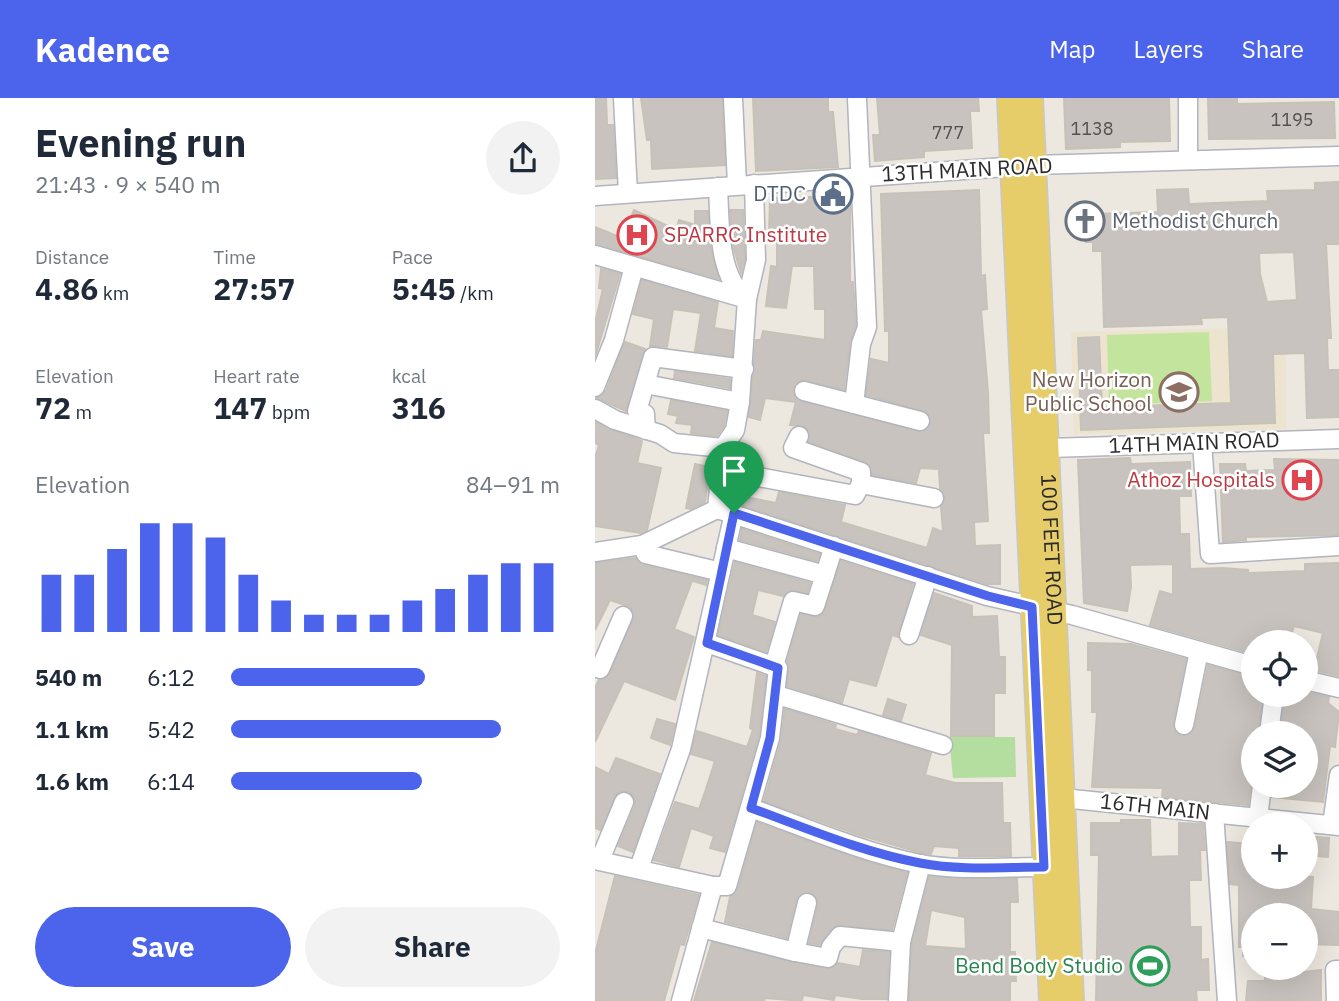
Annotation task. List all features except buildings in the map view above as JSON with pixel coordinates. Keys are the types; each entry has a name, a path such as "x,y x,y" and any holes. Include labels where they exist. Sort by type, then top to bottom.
{"main road":[{"name":"100 FEET ROAD","path":"1009,98 1024,165 1049,448 1043,609 1062,798 1072,1001"},
{"name":"100 FEET ROAD","path":"1031,98 1024,165 1043,609 1044,867 1051,1001"}],"street":[{"path":"623,98 628,193"},
{"path":"639,868 681,749 707,643 726,548 721,470 723,449 735,429 740,402 747,299 756,260 733,98"},
{"path":"853,404 861,344 867,327 857,98"},
{"path":"1188,98 1188,160"},
{"name":"13TH MAIN ROAD","path":"595,196 1024,165 1339,156"},
{"path":"718,187 721,239 734,290 747,299"},
{"path":"595,255 747,299"},
{"path":"595,387 614,340 634,267"},
{"path":"646,429 645,414 637,411 653,356 744,369"},
{"path":"645,384 740,402"},
{"path":"804,391 920,421"},
{"path":"595,409 615,420 646,429 674,443 723,449"},
{"path":"721,470 855,495 861,484 861,472 793,449 799,436"},
{"name":"14TH MAIN ROAD","path":"1049,448 1339,439"},
{"path":"1202,443 1210,554 1339,546"},
{"path":"861,484 934,498"},
{"path":"595,552 642,545 725,511 928,576 1241,663"},
{"path":"642,545 646,554 721,572"},
{"path":"773,666 793,601 815,606 834,546"},
{"path":"726,548 825,575"},
{"path":"909,635 928,576"},
{"path":"595,667 600,669 624,616"},
{"path":"624,802 597,862 639,868 713,886 727,886 770,738 778,668 707,643"},
{"path":"1184,725 1199,651"},
{"path":"1318,683 1339,688"},
{"path":"776,695 943,745"},
{"path":"1336,825 1339,775"},
{"name":"16TH MAIN","path":"1062,798 1241,816"},
{"path":"751,808 846,843 921,864 966,868 1044,867"},
{"path":"1214,813 1227,1001"},
{"name":"16TH MAIN","path":"1318,823 1336,825"},
{"path":"898,1001 901,942 921,864"},
{"path":"681,1001 713,886"},
{"path":"795,952 807,903"},
{"path":"701,928 828,958 831,947 840,936 901,942"},
{"path":"1336,1001 1337,970"}],"shaded area":[{"name":"New Horizon Public School","path":"1285,327 1287,429 1074,434 1071,332"}],"green space":[{"path":"1209,332 1212,401 1109,405 1107,335"},
{"path":"949,737 1015,737 1016,777 953,778"}],"place":[{"name":"DTDC","path":"833,194"},
{"name":"Methodist Church","path":"1085,221"},
{"name":"SPARRC Institute","path":"637,235"},
{"name":"New Horizon Public School","path":"1179,392"},
{"name":"Athoz Hospitals","path":"1302,480"},
{"name":"Bend Body Studio","path":"1150,966"}],"route":[{"path":"734,513 988,596 1032,607 1044,867 966,868 921,864 846,843 751,808 770,738 778,668 707,643 734,513"}]}
